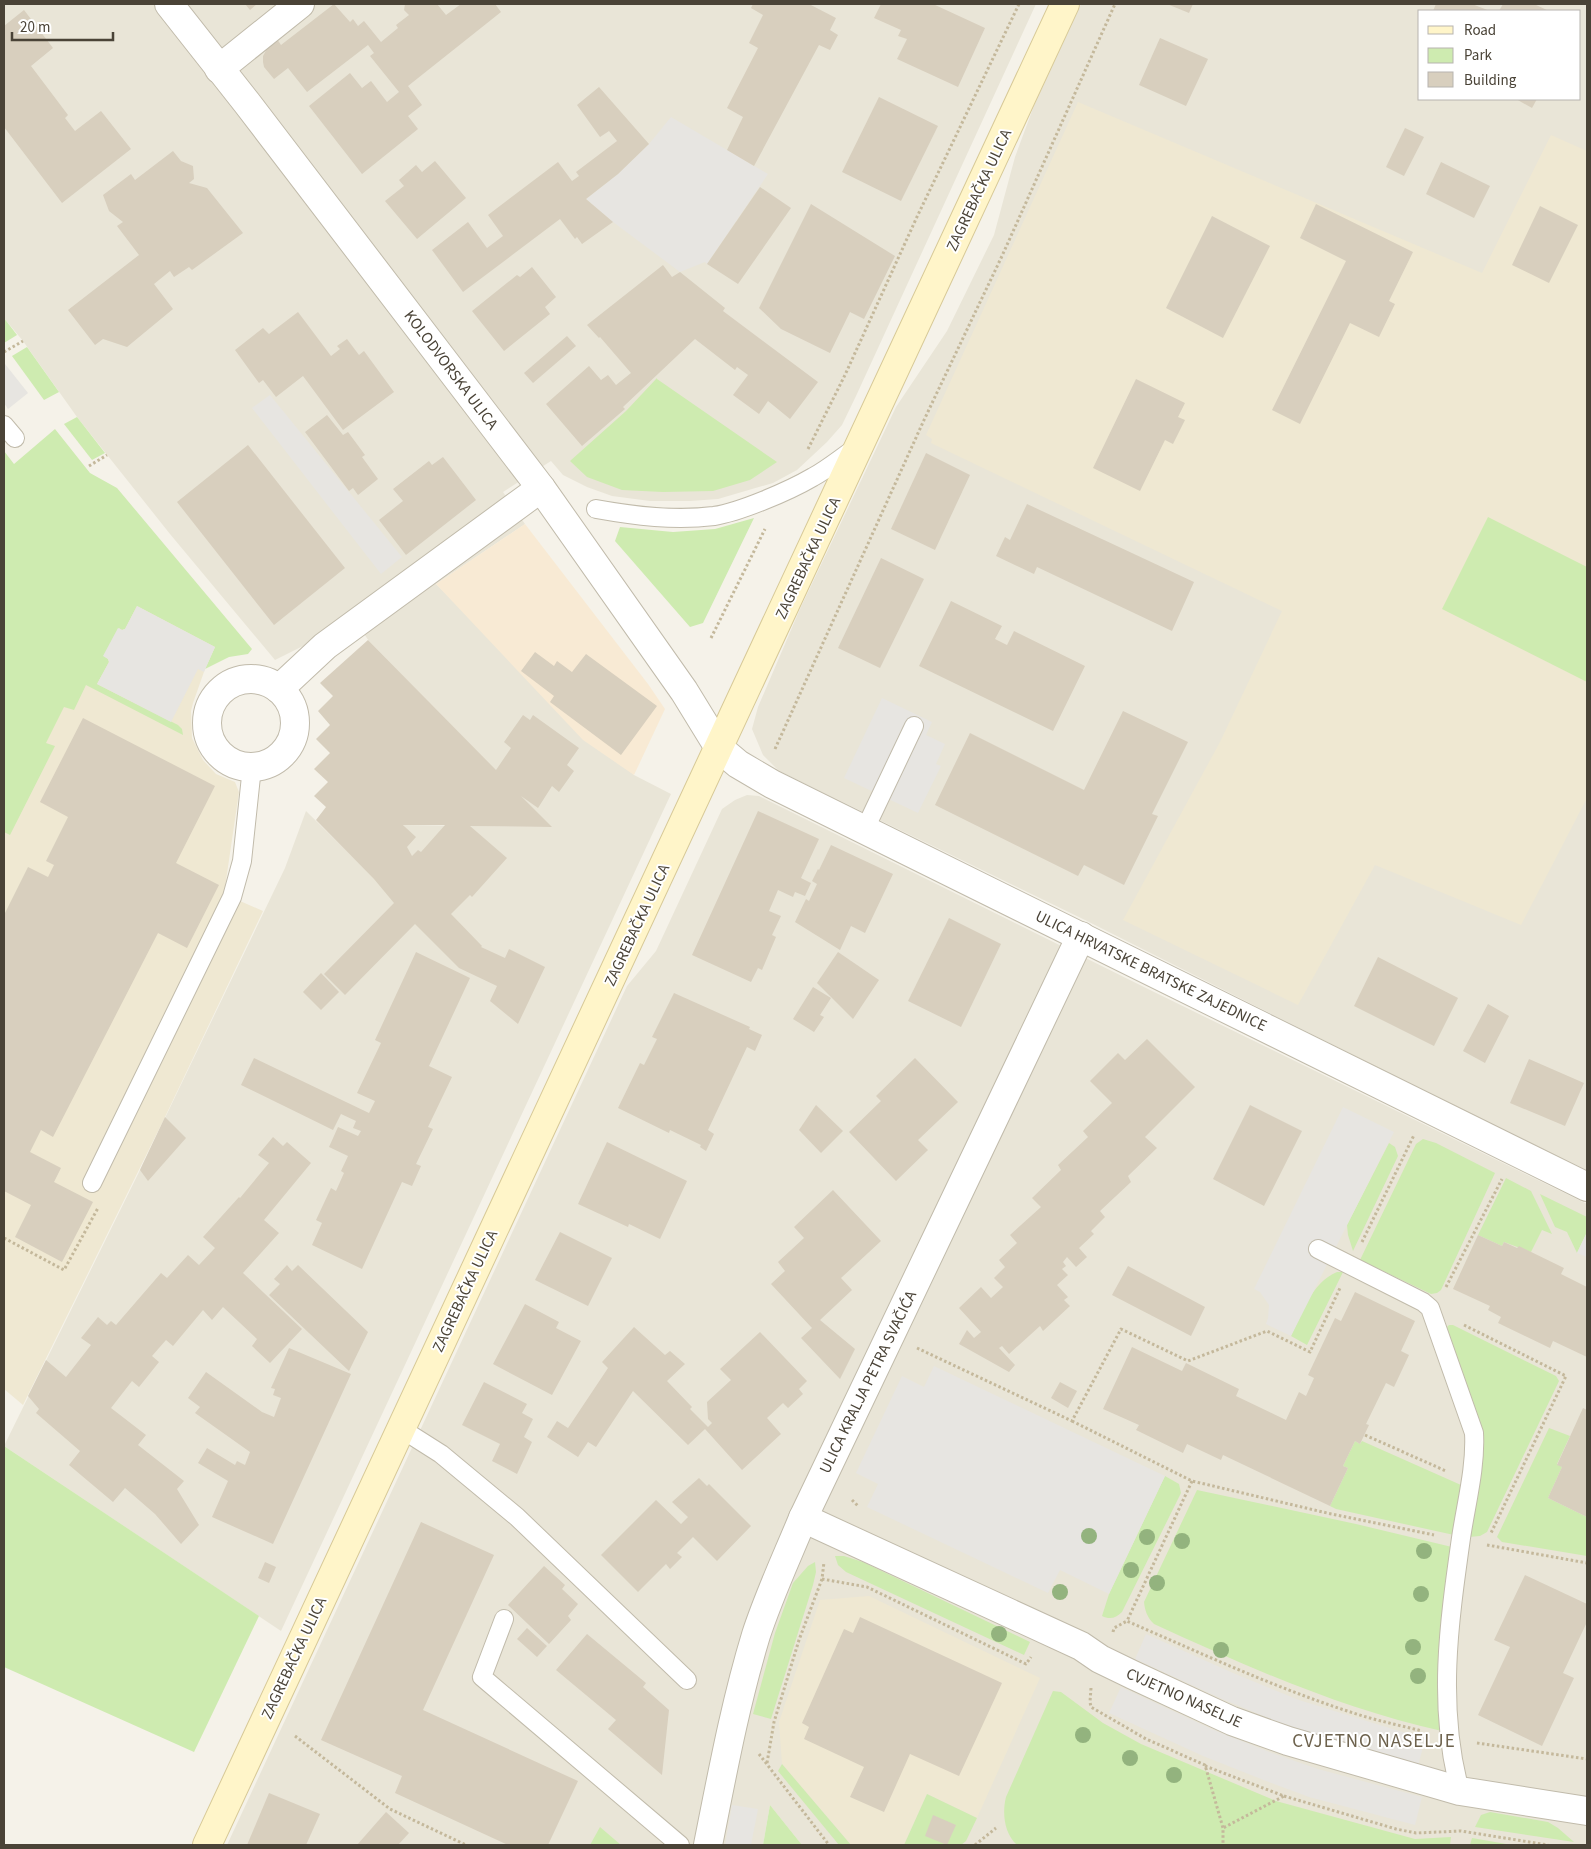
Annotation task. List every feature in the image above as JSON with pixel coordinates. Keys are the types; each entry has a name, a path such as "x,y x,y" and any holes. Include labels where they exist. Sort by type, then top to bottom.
{"main road":[{"name":"ZAGREBAČKA ULICA","path":"207,1845 400,1428 613,978 1065,4"}],"street":[{"name":"KOLODVORSKA ULICA","path":"169,4 541,488 669,669 719,748"},
{"path":"220,69 300,4"},
{"path":"279,689 325,646 541,488"},
{"path":"248,678 263,680 288,696 294,710 296,724 293,738 286,751 276,760 263,766 252,767 235,764 223,757 213,746 208,733 207,718 212,703 220,691 233,682 248,678"},
{"name":"ULICA HRVATSKE BRATSKE ZAJEDNICE","path":"719,748 738,764 760,778 1587,1187"},
{"name":"ULICA KRALJA PETRA SVAČIĆA","path":"708,1845 732,1723 757,1633 803,1518 1081,936"},
{"name":"CVJETNO NASELJE","path":"803,1518 1081,1646 1100,1659 1232,1721 1288,1741 1460,1791 1587,1811"}],"lane":[{"path":"596,509 630,516 668,518 715,516 753,504 813,477 861,443"},
{"path":"865,829 914,726"},
{"path":"92,1183 232,897 242,861 252,767"},
{"path":"1318,1248 1424,1302 1430,1308 1474,1433 1474,1452 1446,1665 1447,1709 1454,1770 1460,1791"},
{"path":"400,1428 441,1454 516,1517 688,1680"},
{"path":"504,1619 482,1677 680,1845"}],"path":[{"path":"711,638 845,376 916,219 1019,4"},
{"path":"774,750 924,420 1002,256 1115,4"},
{"path":"4,352 23,341"},
{"path":"89,466 107,455"},
{"path":"1072,1421 1121,1329 1188,1361 1266,1331 1310,1352 1415,1132"},
{"path":"1444,1292 1506,1170"},
{"path":"4,1238 64,1270 99,1204"},
{"path":"1461,1323 1566,1376 1485,1545 1587,1564"},
{"path":"910,1345 1072,1421 1192,1481 1327,1513 1461,1540"},
{"path":"1365,1435 1470,1482"},
{"path":"1192,1481 1128,1621 1114,1628 1100,1659 1092,1678 1091,1707 1146,1739 1205,1765 1284,1796 1396,1829 1416,1833 1461,1831 1548,1845"},
{"path":"767,1763 777,1713 799,1640 822,1579 825,1559 836,1534"},
{"path":"822,1579 867,1587 1026,1664 1034,1654"},
{"path":"1128,1621 1235,1668 1364,1717 1451,1739 1587,1759"},
{"path":"295,1736 390,1809 466,1845"},
{"path":"755,1750 829,1845"},
{"path":"1205,1765 1222,1828 1223,1845"},
{"path":"1222,1828 1284,1796"},
{"path":"975,1845 996,1828"}],"shaded area":[{"path":"4,4 1036,4 856,396 842,425 827,442 797,470 773,483 718,499 690,501 650,501 612,496 587,487 563,475 551,461 503,492 525,524 436,584 634,775 671,794 281,1631 4,1446 140,1170 285,868 306,811 374,878 415,837 403,825 551,827 369,641 350,614 305,645 275,660 170,534 77,417 23,341 4,318"},
{"path":"1081,4 1587,4 1587,1173 1085,920 779,771 763,755 752,729 758,707 800,609 896,407 947,331 994,235 1015,157 1035,103"},
{"path":"1078,102 1482,273 1551,135 1587,151 1587,798 1521,925 1375,865 1298,1005 1123,920 1220,742 1282,611 931,443 932,439 926,435"},
{"path":"671,117 768,174 707,264 705,262 680,272 613,222 586,199 618,174 649,144"},
{"path":"5,364 28,393 8,409 4,403"},
{"path":"270,395 402,557 381,574 252,408"},
{"path":"4,460 215,647 193,703 191,711 192,738 203,760 216,774 235,782 239,792 224,894 263,911 165,1117 23,1405 4,1389"},
{"path":"525,524 648,684 665,709 634,775 583,740 436,584"},
{"path":"137,606 215,647 204,672 198,669 171,722 97,684 109,662 103,656 118,628 125,629"},
{"path":"882,698 932,722 926,735 945,744 936,764 941,766 918,813 844,778"},
{"path":"747,795 759,796 1587,1204 1587,1845 802,1845 770,1805 763,1845 227,1845 627,986 656,951 722,809 735,800"},
{"path":"1343,1107 1394,1132 1291,1336 1266,1324 1269,1305 1260,1292 1254,1289"},
{"path":"1587,1232 1587,1257 1577,1253"},
{"path":"934,1366 1165,1476 1109,1594 1060,1570 1048,1593 867,1507 878,1484 856,1473 902,1376 924,1387"},
{"path":"869,1596 1040,1678 977,1818 927,1794 904,1845 851,1845 782,1764 779,1722 820,1600"},
{"path":"1146,1634 1299,1700 1425,1739 1418,1766 1290,1727 1222,1699 1135,1659"},
{"path":"1121,1687 1214,1730 1272,1753 1318,1769 1422,1797 1415,1825 1309,1797 1203,1756 1109,1713"},
{"path":"732,1805 758,1809 751,1845 725,1845"}],"green space":[{"path":"4,318 17,335 4,343"},
{"path":"27,347 59,392 44,400 12,356"},
{"path":"657,378 777,462 750,480 713,491 663,492 622,490 587,477 570,461 626,411"},
{"path":"77,417 105,453 92,460 64,424"},
{"path":"55,429 90,473 117,488 252,649 248,654 229,657 205,669 215,647 137,606 125,629 119,628 104,656 109,662 97,684 178,725 182,729 183,735 86,685 74,710 64,707 46,743 55,746 10,835 4,832 4,451 14,464"},
{"path":"1488,517 1587,567 1587,682 1442,609"},
{"path":"754,518 703,623 690,627 615,541 620,527 673,532 715,529"},
{"path":"1423,1139 1436,1143 1495,1173 1441,1290 1431,1294 1360,1260 1416,1144"},
{"path":"1389,1143 1395,1147 1398,1156 1353,1251 1347,1225"},
{"path":"1506,1178 1531,1191 1552,1234 1542,1230 1531,1252 1504,1242 1502,1246 1478,1235"},
{"path":"1540,1194 1587,1217 1587,1232 1577,1253 1567,1232 1555,1227"},
{"path":"1337,1272 1343,1272 1307,1345 1291,1336 1314,1291 1328,1277"},
{"path":"1453,1325 1556,1376 1559,1381 1487,1532 1480,1536 1469,1537 1479,1423 1447,1327"},
{"path":"1549,1428 1570,1436 1557,1464 1562,1467 1548,1498 1587,1517 1587,1556 1502,1542 1497,1537"},
{"path":"1355,1441 1360,1444 1362,1441 1461,1485 1454,1535 1336,1509 1330,1506 1348,1468 1343,1466"},
{"path":"4,1446 259,1616 194,1752 4,1667"},
{"path":"1165,1476 1179,1484 1181,1493 1122,1612 1113,1618 1102,1616 1109,1594"},
{"path":"1197,1490 1356,1524 1452,1547 1439,1646 1438,1679 1442,1731 1405,1722 1332,1699 1260,1671 1154,1624 1147,1614 1144,1602"},
{"path":"835,1556 844,1556 863,1562 1030,1642 1024,1655 846,1572 838,1565"},
{"path":"815,1562 816,1572 813,1585 771,1719 753,1714 775,1633 793,1583 808,1566"},
{"path":"1053,1691 1061,1692 1103,1723 1141,1744 1276,1801 1415,1839 1451,1837 1450,1845 1017,1845 1009,1835 1005,1823 1006,1797"},
{"path":"782,1764 851,1845 839,1845 778,1771"},
{"path":"927,1794 977,1818 966,1841 961,1845 904,1845"},
{"path":"770,1805 802,1845 763,1845"},
{"path":"1490,1812 1548,1822 1574,1842 1475,1827 1481,1815"},
{"path":"600,1827 621,1845 590,1845"},
{"path":"1472,1838 1512,1845 1470,1845"}],"building":[{"path":"245,4 257,4 250,10"},
{"path":"334,4 350,22 353,19 358,26 364,21 381,42 398,28 396,25 409,15 404,10 405,4 437,4 446,15 461,4 495,4 501,12 408,86 422,105 408,116 418,129 362,174 309,106 350,73 362,88 371,81 387,102 399,92 370,56 374,53 368,45 307,92 288,68 274,79 264,67 263,62 263,56 269,45 277,39 281,45"},
{"path":"753,4 809,4 836,18 830,30 838,35 830,50 819,45 754,166 727,150 743,117 727,108 758,48 749,43 763,15 751,8"},
{"path":"881,4 933,4 985,28 958,87 897,59 907,39 898,36 901,30 874,18"},
{"path":"1167,4 1193,4 1189,13"},
{"path":"1436,4 1472,4 1487,10 1433,10"},
{"path":"1503,4 1534,4 1547,10 1500,10"},
{"path":"24,10 53,48 31,66 68,115 65,118 75,131 101,111 131,149 62,203 4,127 4,26"},
{"path":"1160,38 1208,59 1186,106 1139,85"},
{"path":"599,87 649,144 618,174 586,199 613,222 582,244 577,237 575,239 560,219 463,292 432,250 468,222 487,248 503,236 488,215 558,162 572,181 579,176 576,172 617,141 609,131 600,137 577,105"},
{"path":"879,97 938,126 901,201 842,172"},
{"path":"1518,100 1536,100 1532,108"},
{"path":"1405,128 1424,137 1404,176 1386,167"},
{"path":"173,151 181,161 193,166 194,179 189,183 207,188 243,233 192,270 189,267 174,277 170,271 154,284 173,309 127,347 103,339 95,345 68,310 139,255 117,226 123,222 109,211 103,195 131,174 135,180"},
{"path":"435,161 466,198 417,239 385,201 404,186 399,180 416,165 422,172"},
{"path":"1441,162 1490,186 1474,218 1426,194"},
{"path":"760,187 791,208 738,284 707,264"},
{"path":"811,204 895,256 864,319 850,312 830,353 781,329 759,308"},
{"path":"1316,204 1413,252 1389,301 1395,304 1379,337 1350,323 1300,424 1272,410 1346,261 1300,238"},
{"path":"1540,206 1578,225 1549,283 1512,265"},
{"path":"1212,216 1270,246 1223,338 1166,308"},
{"path":"663,265 672,277 680,272 725,308 723,311 818,382 790,419 768,401 759,414 733,395 748,375 737,367 735,370 695,339 623,407 625,409 582,446 546,404 589,366 601,380 608,375 616,385 631,373 587,325"},
{"path":"532,267 556,297 545,307 550,314 504,351 472,311 517,275 520,277"},
{"path":"298,312 331,356 340,349 337,346 347,339 359,355 364,351 394,392 343,430 303,376 276,397 263,380 259,383 235,350 263,328 269,334"},
{"path":"567,336 576,346 533,383 524,373"},
{"path":"1136,379 1185,403 1178,417 1185,420 1173,444 1165,440 1140,491 1093,468"},
{"path":"327,415 343,435 348,432 365,455 362,457 378,479 358,495 353,488 349,491 305,432"},
{"path":"248,445 345,568 274,625 177,502"},
{"path":"926,453 970,475 935,550 891,529"},
{"path":"443,457 476,500 406,555 379,520 403,501 393,489 429,461 432,465"},
{"path":"1027,504 1194,582 1172,631 1037,567 1034,574 996,556 1005,537 1010,540"},
{"path":"881,558 924,579 880,668 838,648"},
{"path":"951,601 1002,626 995,639 1007,645 1014,631 1085,666 1053,731 919,666"},
{"path":"368,640 496,770 511,748 504,742 523,715 530,720 533,715 579,748 567,765 574,771 559,792 552,786 538,808 521,796 552,827 470,826 507,858 472,897 470,895 451,914 481,947 505,958 509,949 545,967 518,1024 490,1001 497,986 459,968 415,924 345,995 324,974 394,903 374,879 316,820 326,807 314,796 328,782 314,769 330,753 316,739 330,725 318,711 333,696 320,683","holes":["403,825 445,825 421,852 418,850 412,856 407,847 416,837"]},
{"path":"535,652 554,666 557,661 572,672 586,654 657,706 621,755 550,702 554,696 521,671"},
{"path":"1123,711 1188,742 1152,814 1158,816 1124,885 1084,865 1078,876 935,805 970,733 1084,790"},
{"path":"83,718 215,786 176,863 219,885 187,948 158,933 53,1137 41,1130 30,1152 61,1168 54,1182 93,1202 62,1262 15,1237 31,1205 4,1191 4,915 28,867 48,877 54,865 46,861 68,817 40,802"},
{"path":"758,811 819,839 801,878 811,883 805,896 795,892 793,897 778,890 769,911 781,916 772,935 776,937 762,970 758,968 751,982 692,955"},
{"path":"831,845 893,874 865,933 851,926 840,950 795,922 806,899 809,901 817,884 812,881"},
{"path":"949,918 1001,944 961,1027 908,1001"},
{"path":"416,952 470,978 429,1066 452,1077 428,1127 433,1129 416,1164 421,1166 412,1186 402,1182 362,1269 312,1245 322,1223 316,1220 331,1188 336,1191 344,1173 341,1171 348,1156 329,1147 338,1127 358,1136 361,1131 353,1128 356,1121 341,1114 333,1130 241,1085 254,1058 369,1113 375,1101 357,1093 381,1043 375,1040"},
{"path":"838,952 879,980 853,1019 817,983"},
{"path":"1378,957 1458,998 1434,1046 1354,1006"},
{"path":"321,973 339,992 321,1010 303,992"},
{"path":"813,987 831,998 820,1015 824,1017 814,1032 793,1019"},
{"path":"674,993 750,1027 749,1029 762,1035 755,1051 747,1047 708,1130 714,1134 706,1151 700,1147 701,1145 670,1130 669,1133 618,1108 640,1063 644,1065 657,1039 652,1037"},
{"path":"1488,1004 1509,1016 1485,1063 1463,1051"},
{"path":"1147,1039 1195,1087 1145,1137 1157,1148 1128,1176 1131,1182 1100,1211 1105,1217 1091,1231 1094,1234 1079,1248 1087,1257 1076,1267 1067,1257 1063,1262 1066,1266 1062,1269 1068,1275 1057,1285 1068,1297 1064,1300 1070,1306 1043,1331 1040,1326 1009,1354 1002,1346 999,1348 1015,1365 1009,1372 959,1344 967,1330 974,1338 981,1332 959,1308 981,1287 991,1298 1003,1287 994,1278 1005,1267 999,1260 1017,1243 1010,1235 1041,1207 1032,1198 1061,1170 1058,1165 1088,1137 1083,1131 1112,1103 1090,1081 1118,1053 1125,1060"},
{"path":"915,1058 958,1102 918,1140 928,1150 896,1181 849,1132 881,1101 876,1096"},
{"path":"1529,1059 1584,1083 1565,1126 1510,1103"},
{"path":"816,1105 843,1131 821,1153 799,1130"},
{"path":"1250,1105 1302,1131 1264,1206 1213,1179"},
{"path":"165,1117 186,1138 148,1181 140,1170"},
{"path":"273,1137 283,1146 287,1142 311,1163 264,1220 279,1233 243,1273 302,1329 270,1363 252,1346 257,1339 223,1307 212,1320 203,1310 173,1346 166,1340 152,1356 159,1362 139,1387 132,1381 111,1408 146,1435 138,1445 184,1481 177,1489 199,1525 181,1544 155,1514 125,1488 113,1502 69,1465 80,1451 36,1413 39,1409 28,1396 46,1360 66,1377 91,1345 81,1338 98,1317 107,1325 111,1321 116,1325 161,1273 167,1278 188,1255 199,1265 215,1248 203,1237 240,1198 269,1163 258,1155"},
{"path":"607,1142 687,1181 660,1239 629,1224 628,1227 578,1204"},
{"path":"833,1190 881,1241 841,1278 852,1290 820,1320 855,1349 840,1379 801,1338 812,1328 771,1284 785,1271 778,1262 804,1238 794,1227"},
{"path":"560,1232 612,1258 588,1306 535,1280"},
{"path":"1478,1235 1502,1246 1504,1242 1517,1248 1519,1246 1564,1268 1561,1274 1587,1287 1587,1357 1553,1341 1550,1348 1498,1323 1501,1317 1488,1310 1490,1306 1453,1289"},
{"path":"287,1265 292,1271 298,1265 368,1332 349,1371 269,1295 280,1284 274,1279"},
{"path":"1128,1266 1205,1307 1191,1336 1112,1295"},
{"path":"1355,1292 1415,1321 1401,1351 1409,1355 1394,1387 1386,1383 1366,1424 1369,1425 1360,1444 1355,1441 1343,1466 1348,1468 1330,1506 1223,1455 1221,1460 1187,1444 1183,1453 1136,1430 1139,1425 1103,1409 1132,1347 1182,1371 1186,1363 1239,1389 1236,1396 1286,1420 1299,1392 1306,1396 1314,1378 1308,1375 1335,1318 1341,1321"},
{"path":"525,1304 559,1322 556,1328 581,1341 552,1395 493,1364"},
{"path":"634,1327 665,1355 670,1351 685,1364 667,1381 708,1427 712,1423 708,1419 707,1402 731,1380 720,1369 760,1332 807,1381 799,1389 803,1394 788,1408 783,1403 767,1418 781,1434 742,1470 705,1429 688,1445 633,1391 596,1447 588,1442 578,1457 547,1437 557,1421 568,1428 608,1368 602,1362"},
{"path":"289,1348 351,1374 273,1544 212,1517 228,1481 198,1463 207,1448 235,1465 237,1461 245,1465 250,1452 195,1413 200,1407 188,1398 206,1372 262,1412 274,1417 281,1398 273,1395 275,1389 271,1388"},
{"path":"484,1382 527,1404 522,1413 533,1419 524,1437 532,1442 517,1474 492,1461 500,1444 462,1425"},
{"path":"1060,1382 1077,1391 1068,1408 1051,1398"},
{"path":"1583,1408 1587,1410 1587,1517 1548,1498 1562,1467 1557,1465"},
{"path":"699,1478 707,1486 709,1484 751,1526 717,1561 693,1537 677,1553 682,1557 670,1569 666,1564 638,1592 601,1555 656,1500 681,1524 688,1517 672,1502"},
{"path":"421,1522 494,1555 423,1710 578,1781 548,1845 508,1845 395,1793 402,1776 321,1740"},
{"path":"265,1562 276,1567 269,1583 258,1578"},
{"path":"544,1566 565,1585 562,1589 578,1604 568,1616 571,1620 549,1644 508,1605"},
{"path":"1525,1575 1587,1604 1587,1622 1563,1673 1574,1678 1542,1746 1478,1715 1510,1647 1494,1640"},
{"path":"860,1617 1002,1683 959,1776 910,1754 884,1812 850,1797 864,1767 804,1739 809,1727 802,1723 844,1629 853,1633"},
{"path":"527,1628 547,1646 537,1657 517,1639"},
{"path":"587,1634 646,1683 643,1687 669,1710 662,1775 608,1729 616,1720 556,1670"},
{"path":"269,1793 320,1814 306,1845 247,1845"},
{"path":"386,1812 409,1833 398,1845 357,1845"},
{"path":"933,1815 956,1825 947,1845 925,1836"}],"district":[{"name":"CVJETNO NASELJE","path":"1374,1741"}]}
